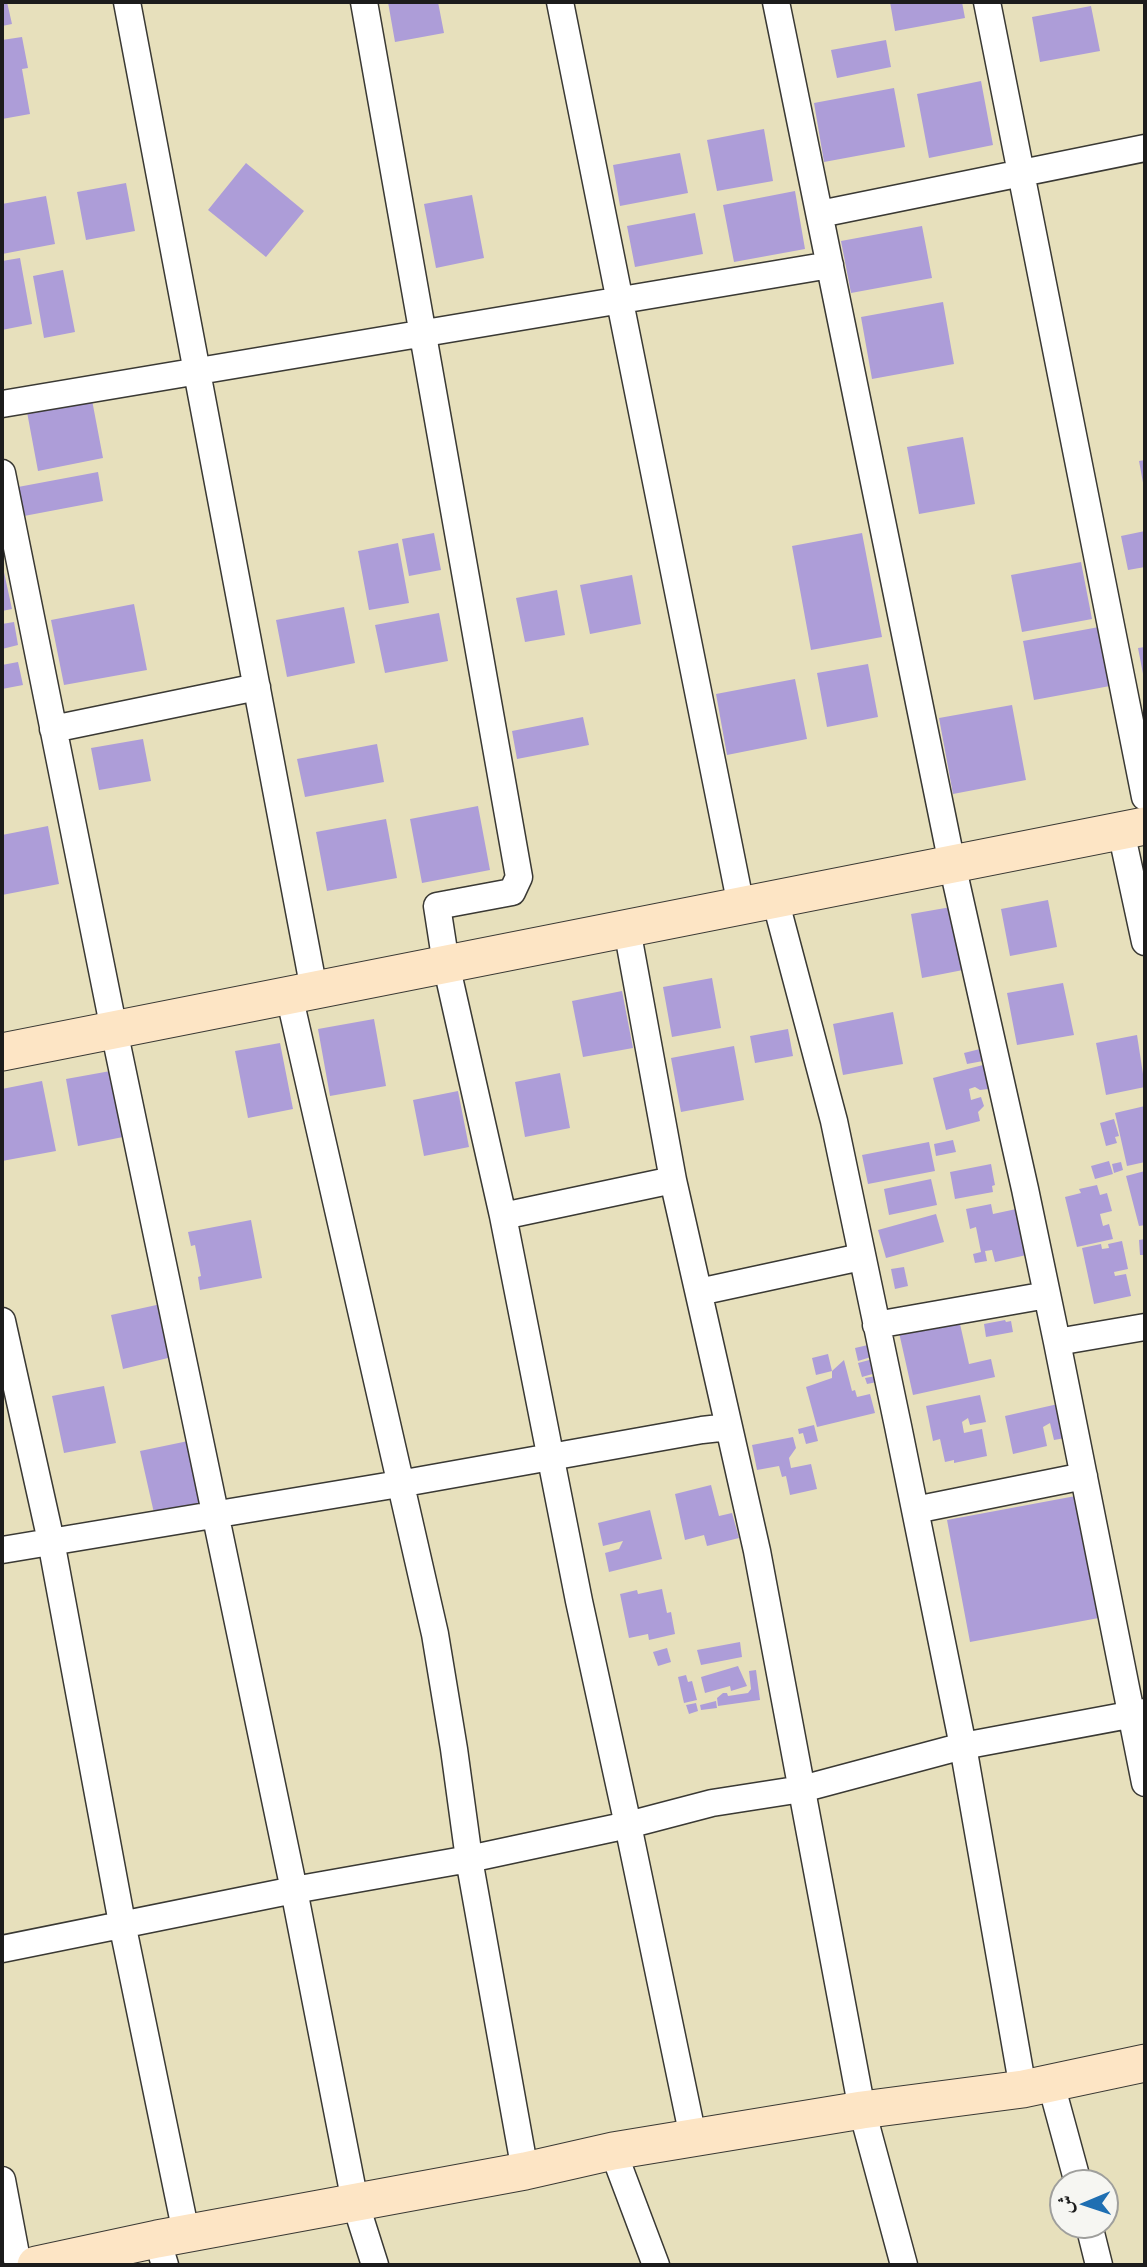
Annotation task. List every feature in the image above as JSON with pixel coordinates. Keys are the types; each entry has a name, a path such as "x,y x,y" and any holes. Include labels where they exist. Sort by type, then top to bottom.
{"street":[{"path":"127,2 257,687 301,993 399,1484 435,1634 469,1859 525,2171"},
{"path":"364,2 519,877 512,892 437,906 446,964 503,1216 579,1601 693,2137"},
{"path":"560,2 620,301 758,903 834,1121 963,1746 1037,2086 1072,2169"},
{"path":"776,2 952,864 1084,1476 1139,1713 1145,1783"},
{"path":"987,2 1145,797"},
{"path":"820,214 1145,148"},
{"path":"2,404 830,265"},
{"path":"2,473 114,1030 294,1890 355,2202 375,2265"},
{"path":"53,729 257,687"},
{"path":"2,1052 1133,829 1145,942"},
{"path":"628,929 673,1180 757,1551 862,2109 904,2265"},
{"path":"503,1216 673,1180"},
{"path":"699,1292 861,1257"},
{"path":"876,1325 1047,1296"},
{"path":"2,1321 51,1541 122,1923 169,2246"},
{"path":"1057,1342 1145,1327"},
{"path":"2,1549 729,1427"},
{"path":"915,1510 1084,1476"},
{"path":"2,1949 122,1923 469,1859 628,1825 712,1803 802,1789 963,1746 1139,1713"},
{"path":"36,2265 169,2246 355,2202 525,2171 613,2151 862,2109 1037,2086 1145,2063"},
{"path":"613,2151 656,2265"},
{"path":"2,2180 18,2265"},
{"path":"1092,2239 1099,2265"}],"building":[{"path":"2,2 7,2 12,24 2,26"},
{"path":"388,2 438,2 444,33 395,42"},
{"path":"890,2 962,2 965,18 895,31"},
{"path":"1091,6 1100,51 1040,62 1032,17"},
{"path":"22,37 28,68 22,69 30,114 2,119 2,40"},
{"path":"886,40 891,67 837,78 831,50"},
{"path":"981,81 993,145 929,158 917,94"},
{"path":"894,88 905,147 824,162 814,103"},
{"path":"764,129 773,181 717,191 707,140"},
{"path":"680,153 688,193 620,206 613,165"},
{"path":"246,163 304,211 266,257 208,210"},
{"path":"126,183 135,231 86,240 77,192"},
{"path":"795,191 805,249 734,262 723,205"},
{"path":"472,195 484,258 436,268 424,204"},
{"path":"46,196 55,244 2,254 2,204"},
{"path":"695,213 703,254 635,267 627,226"},
{"path":"922,226 932,278 851,293 841,241"},
{"path":"20,258 32,324 2,330 2,261"},
{"path":"63,270 75,332 44,338 33,276"},
{"path":"943,302 954,364 872,379 861,317"},
{"path":"92,400 103,458 38,471 27,412"},
{"path":"963,437 975,504 919,514 907,447"},
{"path":"1145,460 1145,487 1144,488 1139,461"},
{"path":"98,472 103,501 24,516 18,487"},
{"path":"1145,531 1145,567 1128,570 1121,536"},
{"path":"434,533 441,570 409,576 402,539"},
{"path":"862,533 882,637 811,650 792,546"},
{"path":"398,543 409,603 369,610 358,551"},
{"path":"1081,562 1092,619 1022,632 1011,575"},
{"path":"2,563 12,609 2,611"},
{"path":"632,575 641,624 590,634 580,585"},
{"path":"557,590 565,635 525,642 516,598"},
{"path":"134,604 147,670 64,685 51,620"},
{"path":"344,607 355,663 287,677 276,620"},
{"path":"439,613 448,661 385,673 375,625"},
{"path":"14,622 18,645 2,649 2,624"},
{"path":"1099,627 1110,686 1034,700 1023,641"},
{"path":"1145,647 1145,679 1144,679 1138,648"},
{"path":"18,662 23,685 2,689 2,665"},
{"path":"868,664 878,717 827,727 817,673"},
{"path":"795,679 807,739 727,755 716,694"},
{"path":"1012,705 1026,780 953,794 939,718"},
{"path":"583,717 589,745 517,759 512,731"},
{"path":"143,739 151,781 99,790 91,748"},
{"path":"377,744 384,782 305,797 297,759"},
{"path":"478,806 490,870 422,883 410,819"},
{"path":"386,819 397,878 327,891 316,832"},
{"path":"48,826 59,884 2,895 2,835"},
{"path":"1048,900 1057,947 1010,956 1001,909"},
{"path":"951,907 963,970 922,978 911,914"},
{"path":"712,978 721,1028 672,1037 663,987"},
{"path":"1063,983 1074,1035 1017,1045 1007,993"},
{"path":"622,991 633,1048 583,1057 572,1001"},
{"path":"893,1012 903,1064 843,1075 833,1024"},
{"path":"374,1019 386,1086 330,1096 318,1029"},
{"path":"788,1029 793,1056 755,1063 750,1036"},
{"path":"1137,1035 1145,1087 1106,1095 1096,1043"},
{"path":"280,1043 293,1109 248,1118 235,1051"},
{"path":"734,1046 744,1100 681,1112 671,1058"},
{"path":"980,1049 983,1061 967,1064 964,1053"},
{"path":"983,1065 986,1078 995,1080 996,1088 969,1089 971,1100 981,1097 984,1106 978,1112 980,1121 946,1130 933,1078"},
{"path":"116,1070 128,1136 78,1146 66,1079"},
{"path":"560,1073 570,1128 525,1137 515,1082"},
{"path":"42,1081 56,1151 2,1161 2,1089"},
{"path":"458,1091 469,1147 424,1156 413,1100"},
{"path":"1145,1106 1145,1162 1127,1166 1115,1113"},
{"path":"1114,1119 1119,1136 1115,1137 1117,1143 1106,1146 1100,1123"},
{"path":"953,1140 956,1152 936,1156 934,1144"},
{"path":"929,1142 935,1171 868,1184 862,1155"},
{"path":"1109,1161 1113,1174 1095,1179 1091,1166"},
{"path":"1121,1162 1123,1170 1114,1173 1112,1164"},
{"path":"991,1164 995,1185 992,1186 993,1192 955,1199 950,1172"},
{"path":"1145,1171 1145,1225 1139,1226 1126,1176"},
{"path":"931,1179 937,1205 889,1215 884,1189"},
{"path":"1097,1185 1100,1195 1107,1193 1112,1211 1100,1214 1103,1226 1109,1224 1113,1239 1077,1247 1065,1197 1081,1193 1079,1189"},
{"path":"991,1204 993,1214 1021,1208 1031,1254 995,1262 992,1250 985,1251 987,1261 975,1263 973,1254 981,1252 976,1227 970,1229 966,1209"},
{"path":"936,1214 944,1242 886,1258 878,1230"},
{"path":"251,1220 262,1278 200,1290 198,1277 201,1276 195,1245 191,1246 188,1232"},
{"path":"1145,1239 1145,1255 1140,1255 1139,1240"},
{"path":"1122,1241 1128,1269 1114,1272 1115,1276 1126,1274 1131,1296 1094,1304 1082,1248 1101,1244 1102,1249 1109,1248 1108,1244"},
{"path":"904,1267 908,1286 895,1289 891,1269"},
{"path":"161,1304 172,1357 123,1369 111,1315"},
{"path":"958,1315 969,1364 991,1359 995,1377 913,1395 898,1328"},
{"path":"1011,1321 1013,1332 986,1337 984,1324"},
{"path":"868,1345 871,1357 858,1361 855,1348"},
{"path":"828,1354 832,1371 816,1375 812,1358"},
{"path":"873,1359 876,1373 862,1377 858,1363"},
{"path":"844,1360 852,1391 855,1390 857,1397 870,1394 875,1413 817,1427 806,1387 832,1378 832,1371"},
{"path":"876,1376 877,1382 867,1384 865,1378"},
{"path":"104,1386 116,1443 64,1453 52,1396"},
{"path":"980,1395 986,1422 970,1425 968,1418 962,1422 964,1433 982,1429 987,1456 954,1463 954,1460 945,1462 940,1439 933,1441 926,1406"},
{"path":"1058,1404 1065,1438 1054,1440 1050,1423 1043,1427 1047,1446 1013,1454 1005,1416"},
{"path":"814,1425 818,1441 806,1444 803,1433 799,1434 798,1429"},
{"path":"793,1437 796,1448 789,1458 791,1468 811,1464 817,1489 790,1495 786,1476 782,1477 779,1466 757,1470 752,1445"},
{"path":"193,1440 205,1502 154,1513 140,1451"},
{"path":"711,1485 719,1516 732,1513 739,1538 707,1546 704,1535 685,1540 675,1494"},
{"path":"1081,1495 1104,1617 970,1642 947,1520"},
{"path":"650,1510 662,1559 609,1572 605,1553 619,1549 623,1541 603,1546 598,1523"},
{"path":"662,1589 667,1613 671,1612 675,1634 649,1640 648,1634 629,1638 620,1594 637,1590 638,1594"},
{"path":"740,1642 742,1657 701,1665 697,1650"},
{"path":"667,1648 671,1662 658,1666 653,1652"},
{"path":"738,1666 747,1686 731,1691 730,1686 705,1693 701,1677"},
{"path":"756,1670 760,1700 718,1706 717,1698 723,1693 728,1696 748,1693 751,1689 749,1671"},
{"path":"686,1675 688,1682 692,1681 697,1700 684,1703 678,1677"},
{"path":"716,1701 717,1708 701,1710 700,1705"},
{"path":"696,1703 698,1711 689,1714 686,1705"}]}
